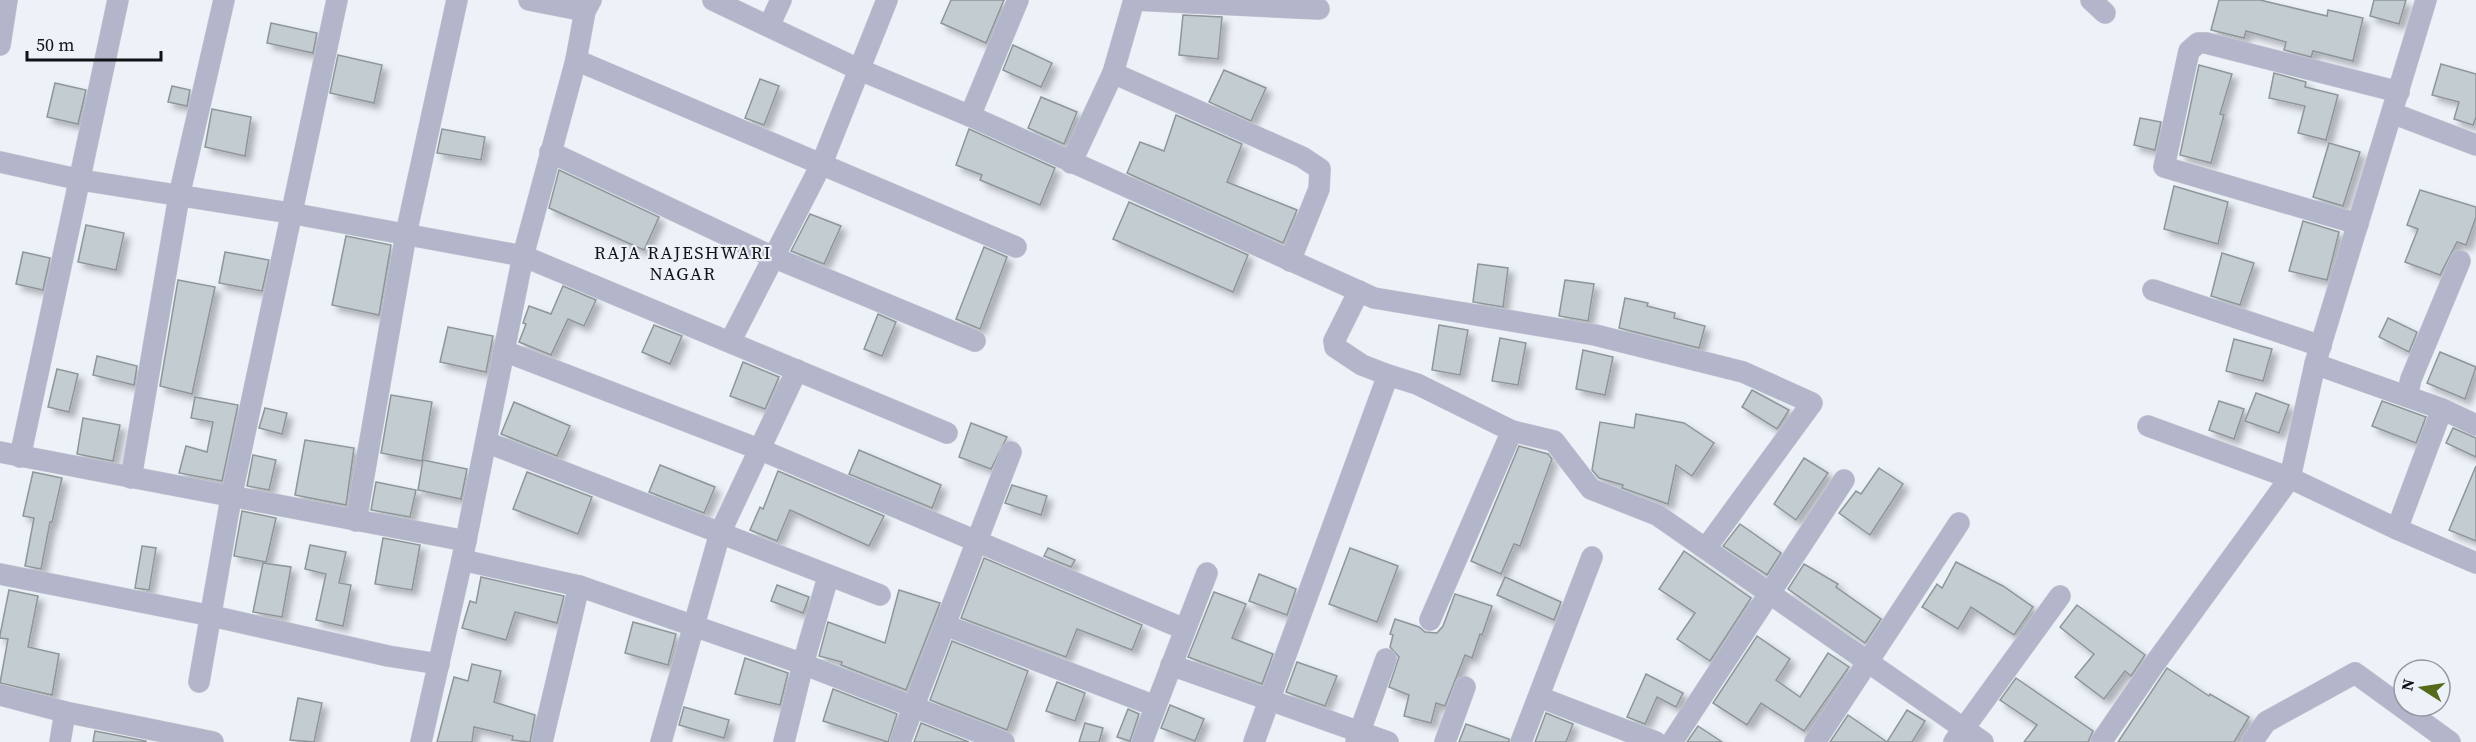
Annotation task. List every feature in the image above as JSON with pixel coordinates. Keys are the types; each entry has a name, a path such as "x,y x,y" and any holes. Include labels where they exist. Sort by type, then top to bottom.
{"street":[{"path":"0,45 7,0"},
{"path":"118,0 81,180 10,455 357,521 464,551 579,586 803,664 1004,742"},
{"path":"131,478 179,196 224,0"},
{"path":"199,682 231,498 337,0"},
{"path":"357,521 406,234 457,0"},
{"path":"421,742 464,551 523,256 576,60 588,6 529,0"},
{"path":"713,0 858,69 970,116 1374,298 1595,335 1641,346 1743,372 1812,403 1706,548"},
{"path":"769,26 781,0"},
{"path":"730,342 822,163 887,0"},
{"path":"970,116 1018,0"},
{"path":"1071,163 1113,73 1134,0 1319,9"},
{"path":"2101,742 2152,666 2290,478 2318,355 2426,0"},
{"path":"2358,225 2164,166 2189,51 2198,43 2206,43 2398,92"},
{"path":"576,60 1016,247"},
{"path":"1113,73 1302,157 1320,169 1319,189 1290,261"},
{"path":"2392,113 2476,145"},
{"path":"550,152 773,257 975,341"},
{"path":"0,162 81,180 290,213 523,256 947,433"},
{"path":"2407,396 2411,379 2460,261"},
{"path":"2153,290 2318,355 2476,425"},
{"path":"1359,291 1334,341 1335,347 1362,365 1417,384 1512,431 1554,441 1591,489 1657,515 1869,662 1958,735 1983,742"},
{"path":"504,351 761,450 1184,629"},
{"path":"661,742 720,533 797,370"},
{"path":"1254,742 1271,701 1388,375"},
{"path":"2397,529 2442,409"},
{"path":"2148,426 2290,478 2397,529 2476,563"},
{"path":"1430,620 1512,431"},
{"path":"486,442 828,577 880,595"},
{"path":"900,742 1011,452"},
{"path":"1672,742 1844,480"},
{"path":"1815,742 1959,523"},
{"path":"1521,742 1592,557"},
{"path":"1142,742 1207,573"},
{"path":"0,574 212,616 388,656 439,664"},
{"path":"784,742 828,577"},
{"path":"542,742 579,586"},
{"path":"1958,735 2060,596"},
{"path":"945,625 1155,706"},
{"path":"1357,737 1386,659"},
{"path":"1171,665 1271,701 1357,737 1388,742"},
{"path":"2252,742 2266,722 2355,673 2450,742"},
{"path":"1445,742 1465,687"},
{"path":"0,694 65,712 190,740 213,742"},
{"path":"1539,696 1656,742"},
{"path":"60,742 65,712"}],"building":[{"path":"951,0 1004,0 986,43 941,23"},
{"path":"2219,0 2260,0 2327,16 2328,10 2363,18 2353,61 2313,51 2311,57 2284,50 2286,42 2246,31 2244,38 2211,30"},
{"path":"2374,0 2406,0 2399,24 2370,16"},
{"path":"1183,15 1222,17 1218,59 1179,55"},
{"path":"271,23 317,33 313,53 267,43"},
{"path":"1013,45 1052,63 1041,87 1003,70"},
{"path":"338,55 382,65 374,103 330,93"},
{"path":"2441,64 2476,74 2476,117 2473,125 2454,119 2459,102 2432,95"},
{"path":"2199,65 2232,74 2220,114 2224,115 2211,163 2180,155"},
{"path":"1224,70 1266,88 1251,121 1209,102"},
{"path":"2274,73 2306,82 2305,87 2338,95 2326,140 2298,133 2305,106 2269,98"},
{"path":"760,79 779,86 764,125 745,118"},
{"path":"55,83 86,90 78,124 47,117"},
{"path":"172,86 190,90 187,106 168,102"},
{"path":"1041,97 1077,112 1064,144 1028,128"},
{"path":"212,109 251,117 245,156 205,147"},
{"path":"1176,115 1242,144 1227,182 1297,210 1283,243 1127,173 1140,142 1164,151"},
{"path":"2140,118 2161,122 2155,150 2134,145"},
{"path":"442,129 485,137 481,160 437,153"},
{"path":"969,129 1055,168 1040,205 980,180 982,175 956,165"},
{"path":"2329,143 2360,152 2343,206 2313,197"},
{"path":"559,170 659,217 644,250 549,208"},
{"path":"2174,186 2228,202 2218,244 2164,229"},
{"path":"2420,190 2476,207 2476,217 2466,245 2457,242 2440,275 2405,262 2418,229 2407,225"},
{"path":"1129,202 1248,255 1233,292 1113,239"},
{"path":"810,214 841,226 824,264 791,251"},
{"path":"2303,221 2339,232 2327,280 2289,271"},
{"path":"86,225 124,233 116,270 78,262"},
{"path":"346,236 391,245 379,315 332,305"},
{"path":"984,247 1007,257 980,329 956,319"},
{"path":"23,252 50,258 43,290 16,284"},
{"path":"225,252 269,260 262,291 219,283"},
{"path":"2222,253 2254,263 2240,305 2211,296"},
{"path":"1478,264 1508,268 1503,307 1473,302"},
{"path":"178,280 215,287 192,394 160,386"},
{"path":"1565,280 1594,284 1588,321 1559,316"},
{"path":"563,286 596,300 584,326 568,319 551,355 519,342 526,324 523,323 529,306 551,314"},
{"path":"1625,298 1648,303 1647,306 1675,313 1674,318 1705,326 1699,348 1619,328"},
{"path":"878,314 896,322 882,356 864,349"},
{"path":"2388,318 2417,332 2409,352 2379,337"},
{"path":"654,325 682,336 670,364 642,352"},
{"path":"1439,325 1468,330 1460,375 1432,370"},
{"path":"448,327 493,336 486,372 440,362"},
{"path":"1500,338 1526,343 1518,385 1492,381"},
{"path":"2234,339 2272,349 2263,381 2226,371"},
{"path":"1583,350 1613,357 1605,395 1576,389"},
{"path":"2440,352 2476,367 2465,399 2427,383"},
{"path":"97,356 137,366 134,385 93,375"},
{"path":"743,362 779,377 765,409 730,396"},
{"path":"57,369 78,374 69,412 48,407"},
{"path":"1752,390 1789,410 1777,429 1742,407"},
{"path":"2256,393 2289,405 2279,433 2245,421"},
{"path":"391,395 432,402 422,461 381,453"},
{"path":"195,397 238,405 222,481 179,473 186,446 207,452 213,422 191,418"},
{"path":"2219,401 2244,409 2234,439 2209,430"},
{"path":"2382,401 2426,417 2416,443 2372,426"},
{"path":"514,402 570,426 557,456 501,434"},
{"path":"265,408 287,413 282,434 259,428"},
{"path":"1636,414 1684,423 1714,443 1692,476 1676,465 1668,504 1622,488 1623,485 1599,478 1592,470 1600,422 1634,428"},
{"path":"83,418 120,425 113,461 77,454"},
{"path":"971,423 1007,437 991,469 959,457"},
{"path":"2453,428 2476,438 2476,457 2446,443"},
{"path":"305,440 354,448 346,505 295,495"},
{"path":"1519,446 1548,454 1552,459 1520,546 1514,544 1501,574 1471,561"},
{"path":"859,450 941,485 932,508 849,474"},
{"path":"253,455 276,460 269,490 247,486"},
{"path":"1804,458 1828,473 1796,520 1774,504"},
{"path":"423,460 467,469 461,499 418,490"},
{"path":"660,465 715,487 704,513 649,492"},
{"path":"2476,466 2476,541 2449,530"},
{"path":"1879,468 1903,484 1870,535 1839,513 1856,491 1861,494"},
{"path":"778,471 884,516 869,546 790,510 777,541 750,530 760,507 763,509"},
{"path":"33,472 62,478 41,569 25,566 34,518 23,516"},
{"path":"527,472 592,497 578,534 513,509"},
{"path":"376,482 416,490 410,517 371,510"},
{"path":"1012,485 1047,496 1041,515 1005,503"},
{"path":"242,511 276,518 266,562 234,556"},
{"path":"1740,524 1781,553 1767,575 1723,546"},
{"path":"383,538 420,545 412,590 375,584"},
{"path":"310,545 346,552 339,583 351,585 343,626 316,620 326,574 305,569"},
{"path":"142,546 156,548 149,590 135,588"},
{"path":"1048,548 1075,560 1071,567 1044,556"},
{"path":"1350,548 1398,566 1377,622 1329,604"},
{"path":"1684,551 1751,598 1710,661 1677,639 1695,613 1659,589"},
{"path":"984,558 1142,625 1132,650 1077,629 1066,657 961,618"},
{"path":"1956,562 2003,586 2033,607 2014,635 1971,607 1958,629 1922,607 1937,584 1942,588"},
{"path":"263,563 291,567 282,617 253,612"},
{"path":"1804,564 1838,584 1836,587 1881,619 1865,643 1788,589"},
{"path":"1259,574 1296,589 1287,615 1249,601"},
{"path":"481,577 564,596 557,623 515,612 506,640 462,628 470,601 476,603"},
{"path":"1505,577 1561,602 1554,620 1497,595"},
{"path":"777,585 809,597 803,613 771,601"},
{"path":"9,590 38,596 28,647 59,654 52,695 0,683 8,639 0,638 0,635"},
{"path":"899,590 940,603 906,690 841,665 842,662 819,656 828,622 885,643"},
{"path":"1214,592 1246,604 1232,638 1273,654 1262,684 1188,657"},
{"path":"1455,594 1492,606 1482,635 1480,634 1472,658 1465,655 1445,706 1436,703 1431,723 1404,716 1409,695 1389,687 1399,657 1390,647 1393,635 1390,634 1395,619 1419,627 1425,632 1437,633 1443,626"},
{"path":"2077,605 2145,655 2131,676 2125,671 2104,699 2075,677 2094,654 2060,627"},
{"path":"633,622 676,634 668,665 625,653"},
{"path":"1757,636 1790,659 1776,680 1800,697 1828,653 1849,667 1804,731 1761,703 1747,725 1713,703"},
{"path":"952,641 1028,671 1007,730 930,700"},
{"path":"745,658 788,673 780,705 735,694"},
{"path":"1297,662 1337,676 1325,706 1286,692"},
{"path":"472,664 501,671 494,702 535,715 530,742 512,740 513,736 474,727 472,742 437,742 454,677 468,681"},
{"path":"2167,668 2209,696 2210,694 2249,717 2234,742 2118,742"},
{"path":"1646,674 1683,693 1676,707 1657,697 1645,724 1627,717"},
{"path":"2016,678 2093,731 2088,742 2024,742 2037,725 2000,700"},
{"path":"1057,682 1085,693 1075,721 1046,711"},
{"path":"833,689 897,714 888,742 823,721"},
{"path":"298,698 322,703 314,742 290,740"},
{"path":"1170,705 1204,719 1195,741 1161,728"},
{"path":"684,707 729,720 724,738 679,725"},
{"path":"1128,709 1139,714 1130,741 1117,737"},
{"path":"1907,710 1925,721 1912,742 1887,742"},
{"path":"1546,713 1573,724 1566,742 1535,742"},
{"path":"1848,715 1887,742 1830,742"},
{"path":"921,723 969,742 914,742"},
{"path":"1085,723 1103,728 1099,742 1079,742"},
{"path":"1466,724 1509,739 1509,742 1459,742"},
{"path":"1698,726 1722,742 1687,742"},
{"path":"95,731 146,741 146,742 93,742"}],"district":[{"name":"RAJA RAJESHWARI NAGAR","path":"683,263"}]}
